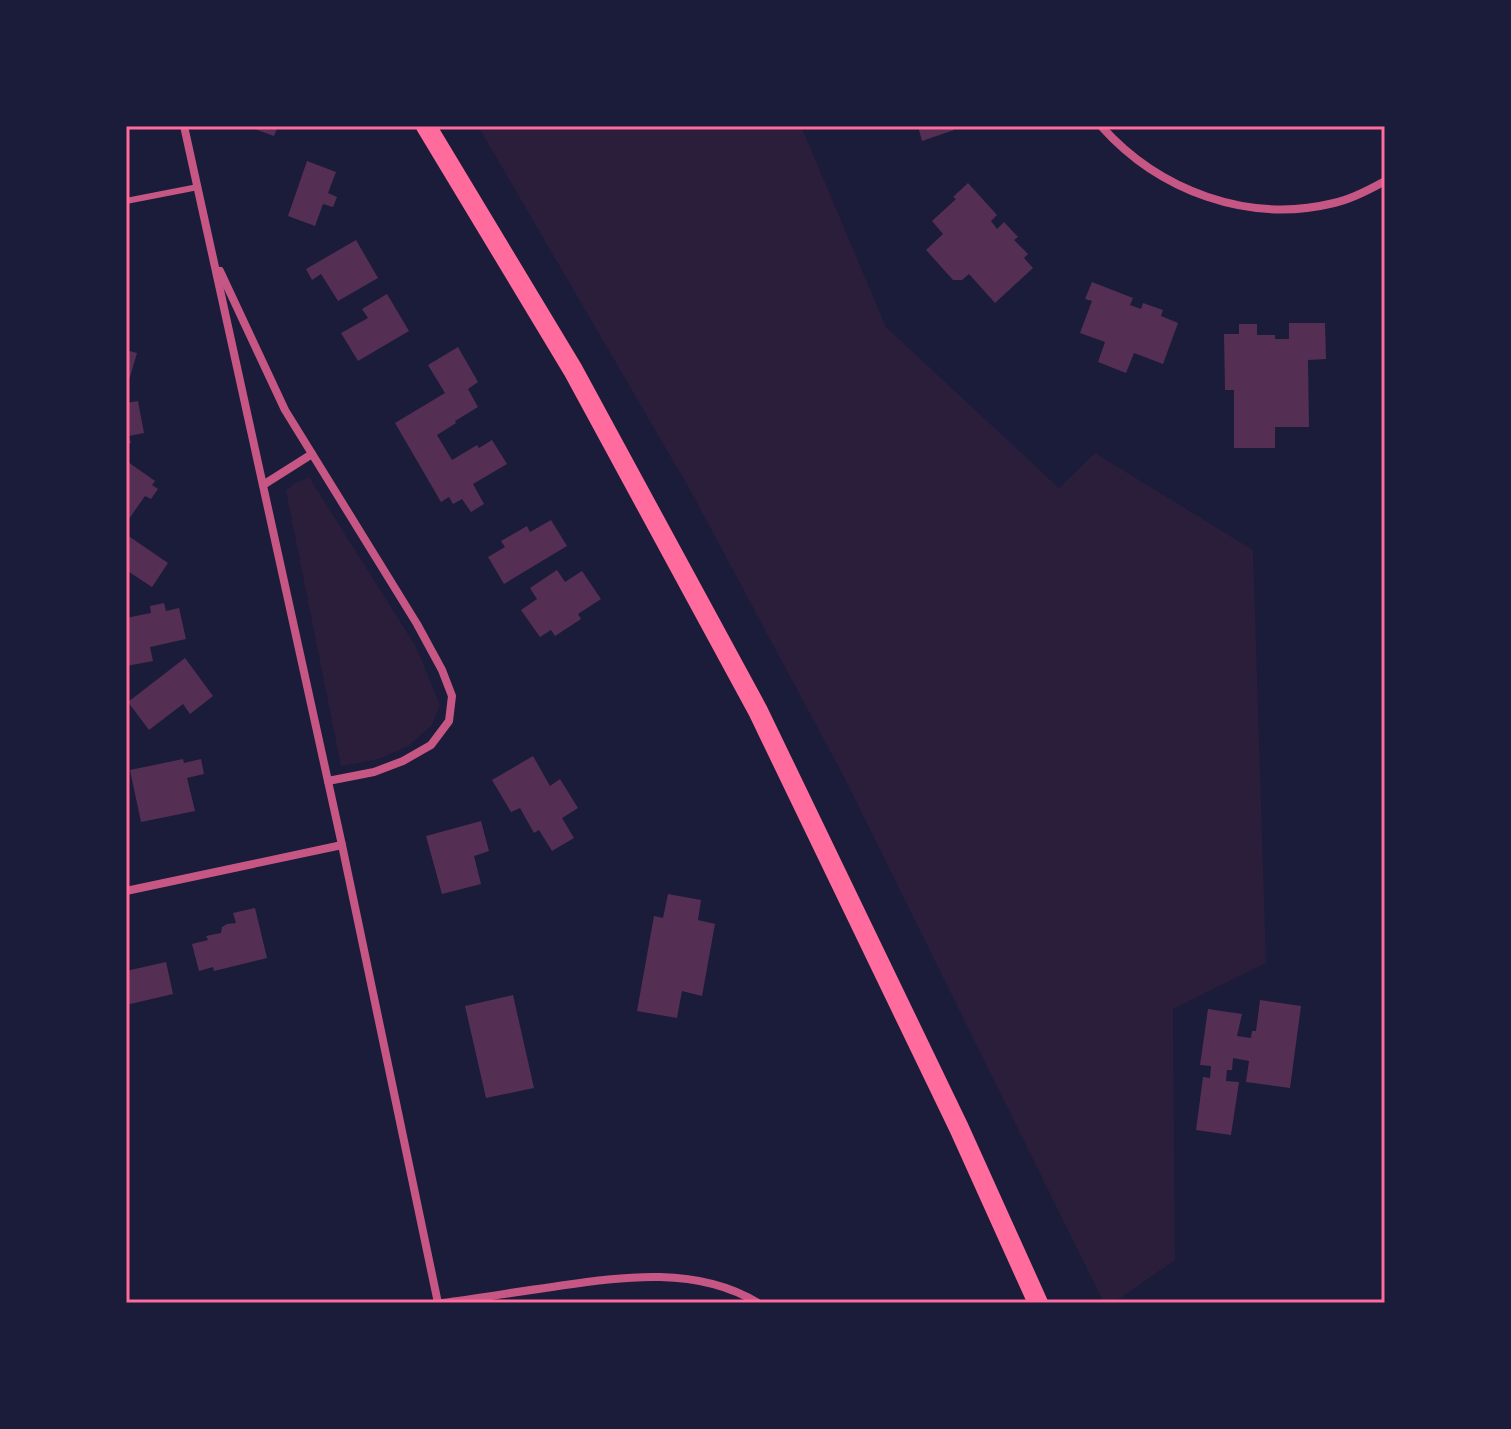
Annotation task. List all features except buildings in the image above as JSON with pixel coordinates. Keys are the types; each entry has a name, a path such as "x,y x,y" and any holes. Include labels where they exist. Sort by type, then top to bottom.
{"main road":[{"path":"426,126 573,370 758,711 959,1128 1038,1303"}],"street":[{"path":"184,126 440,1303 622,1277 705,1281 743,1294 758,1303"},
{"path":"1101,126 1154,173 1210,199 1239,205 1281,210 1307,208 1337,202 1385,181"},
{"path":"213,255 285,410 417,624 452,696 449,721 431,745 403,761 374,772 328,781"},
{"path":"263,485 312,454"},
{"path":"126,891 342,845"}],"lane":[{"path":"126,201 198,187"}],"shaded area":[{"path":"478,126 801,126 886,327 1059,488 1095,453 1253,550 1266,963 1173,1009 1175,1260 1113,1303 1104,1303 845,779 690,490"},
{"path":"309,477 416,647 440,705 432,725 408,746 379,759 341,766 286,491"}]}
